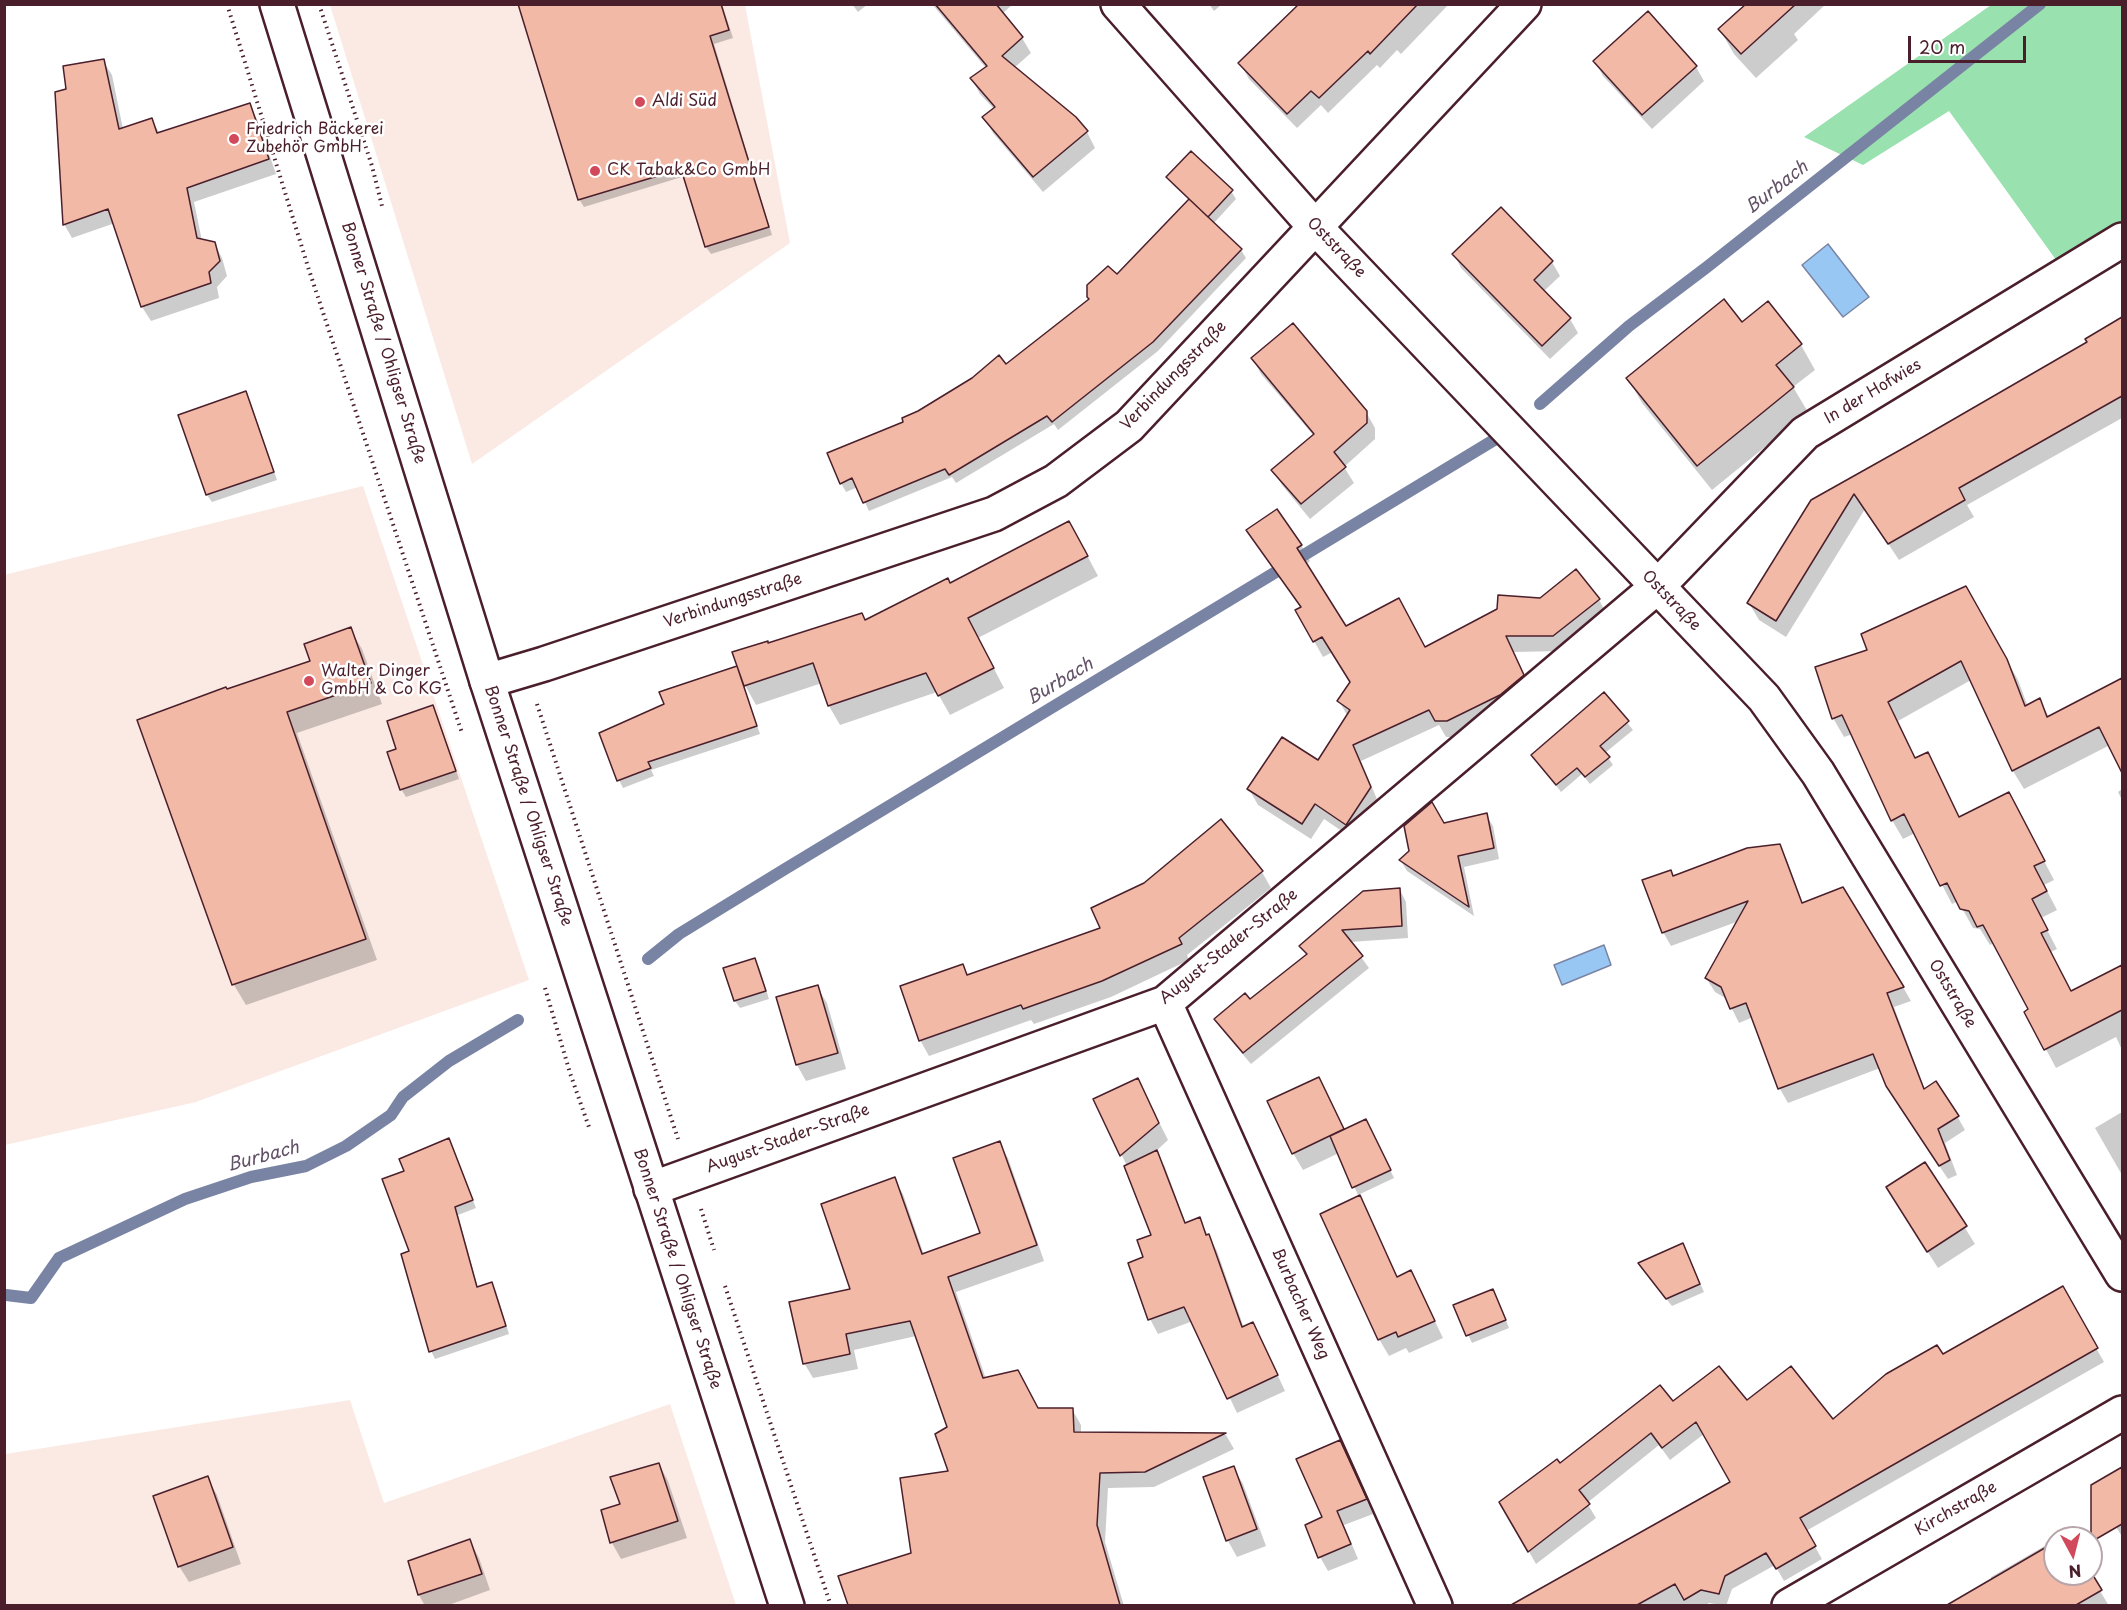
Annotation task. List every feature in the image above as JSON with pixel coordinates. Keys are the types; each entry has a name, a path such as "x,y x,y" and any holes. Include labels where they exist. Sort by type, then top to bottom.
{"street":[{"name":"Bonner Straße / Ohligser Straße","path":"277,4 487,681 787,1605"},
{"name":"Oststraße","path":"1118,4 1316,228 1764,698 1818,773 2122,1274"},
{"name":"Verbindungsstraße","path":"487,681 994,514 1056,481 1129,426 1524,4"},
{"name":"In der Hofwies","path":"1657,586 1805,433 2122,240"},
{"name":"August-Stader-Straße","path":"651,1190 1165,1003 1657,586"},
{"name":"Burbacher Weg","path":"1165,1003 1436,1605"},
{"name":"Kirchstraße","path":"1789,1605 2122,1413"}],"path":[{"path":"319,4 372,166 384,217"},
{"path":"526,670 715,1253"},
{"path":"722,1275 831,1605"}],"shaded area":[{"path":"330,5 745,5 790,243 472,464"},
{"path":"363,486 529,980 196,1102 5,1145 4,575"},
{"path":"350,1400 384,1503 670,1404 736,1605 5,1606 5,1454"}],"green space":[{"path":"1991,5 2122,5 2122,225 2059,264 1949,111 1863,165 1804,137"}],"water":[{"path":"1828,244 1869,297 1843,317 1802,265"},
{"path":"1604,945 1611,965 1562,985 1554,965"}],"building":[{"name":"Aldi Süd","path":"518,4 721,4 729,30 710,36 769,227 705,247 681,169 578,200"},
{"path":"935,4 996,4 1023,37 1002,56 1076,117 1088,131 1033,177 982,117 995,107 970,78 987,66"},
{"path":"1299,4 1418,4 1370,54 1368,51 1319,98 1311,91 1287,114 1238,63"},
{"path":"1746,4 1796,4 1741,54 1718,29"},
{"path":"1648,11 1697,66 1642,115 1593,61"},
{"path":"104,59 119,129 152,118 157,133 250,103 269,159 187,188 197,238 215,242 220,261 209,272 211,283 141,307 108,209 63,225 55,92 66,89 63,66"},
{"path":"1191,151 1233,190 1208,217 1166,177"},
{"path":"1189,199 1242,249 1153,342 1052,422 1047,416 949,475 945,469 863,503 852,478 840,484 827,453 903,422 902,418 918,411 972,378 999,355 1006,364 1089,299 1087,285 1108,266 1117,274"},
{"path":"1501,207 1553,261 1534,280 1571,318 1542,346 1452,254"},
{"path":"1724,299 1742,322 1768,301 1802,344 1776,365 1794,387 1697,466 1626,378"},
{"path":"2122,317 2122,396 1959,488 1965,500 1888,544 1854,494 1776,621 1747,603 1811,500 2087,342 2085,339"},
{"path":"1293,323 1367,411 1367,423 1334,452 1346,467 1301,504 1271,470 1314,434 1251,358"},
{"path":"246,391 274,472 206,495 178,415"},
{"path":"1277,509 1302,545 1297,548 1346,626 1399,598 1425,647 1497,609 1498,595 1540,598 1576,569 1600,599 1553,636 1506,636 1524,675 1500,695 1447,721 1435,721 1429,710 1353,745 1371,787 1346,825 1315,804 1302,824 1247,789 1282,737 1318,760 1350,710 1337,701 1350,682 1322,637 1313,642 1295,610 1301,607 1246,530"},
{"path":"1069,521 1088,556 968,618 994,668 938,696 926,673 828,706 813,663 744,686 732,652 862,613 865,620 948,578 950,583"},
{"path":"1966,586 2007,659 2025,706 2040,698 2047,717 2122,678 2122,773 2099,727 2012,771 1961,661 1888,702 1915,758 1928,752 1959,817 2009,792 2045,861 2034,866 2047,891 2032,899 2048,930 2041,933 2071,991 2122,965 2122,1010 2044,1050 2024,1012 2028,1009 1983,925 1977,927 1969,911 1960,909 1947,883 1940,886 1904,814 1891,821 1842,715 1832,719 1815,667 1867,650 1861,634"},
{"path":"351,627 371,683 287,712 366,939 232,985 137,720 226,687 227,689 310,661 304,644"},
{"path":"737,666 757,726 648,762 651,768 617,781 599,733 664,704 659,692"},
{"path":"1604,692 1629,721 1600,746 1610,757 1585,777 1577,768 1556,785 1531,755"},
{"path":"433,705 456,771 400,790 387,752 396,749 387,721"},
{"path":"1432,802 1444,823 1487,813 1494,848 1458,856 1469,907 1399,860 1409,851 1404,826"},
{"path":"1221,819 1263,871 1179,938 1182,944 1102,981 1023,1009 1021,1005 919,1041 900,986 963,964 967,975 1100,928 1091,908 1144,883"},
{"path":"1780,844 1802,903 1843,887 1904,987 1887,993 1924,1089 1936,1081 1959,1116 1938,1129 1950,1160 1939,1166 1886,1086 1873,1054 1778,1089 1746,1003 1730,1009 1721,987 1705,978 1748,901 1662,933 1642,880 1671,870 1673,876 1747,848"},
{"path":"1400,888 1402,926 1342,930 1363,956 1243,1053 1214,1019 1245,993 1250,999 1307,954 1299,946 1363,891"},
{"path":"755,958 766,991 734,1001 723,968"},
{"path":"818,985 838,1053 796,1065 776,997"},
{"path":"1319,1077 1344,1129 1292,1154 1267,1101"},
{"path":"1138,1078 1159,1123 1120,1156 1093,1099"},
{"path":"1366,1119 1391,1170 1352,1188 1330,1136"},
{"path":"449,1138 473,1200 455,1207 477,1287 492,1282 506,1326 429,1352 401,1254 409,1251 382,1179 404,1171 399,1159"},
{"path":"1000,1141 1037,1245 948,1277 983,1378 1018,1370 1038,1408 1073,1408 1074,1432 1226,1433 1145,1472 1100,1473 1097,1525 1120,1605 848,1605 838,1576 911,1553 900,1478 948,1471 935,1434 947,1427 910,1321 846,1334 850,1354 803,1364 789,1302 850,1289 821,1204 895,1177 922,1254 980,1233 953,1158"},
{"path":"1157,1150 1185,1223 1200,1217 1206,1235 1209,1234 1242,1327 1253,1322 1278,1375 1227,1399 1184,1307 1148,1320 1128,1263 1143,1257 1137,1240 1151,1235 1124,1166"},
{"path":"1925,1162 1967,1226 1927,1252 1886,1187"},
{"path":"1360,1195 1397,1277 1411,1270 1435,1321 1398,1337 1396,1332 1378,1340 1320,1214"},
{"path":"1683,1243 1700,1284 1666,1299 1638,1263"},
{"path":"2063,1286 2098,1348 1800,1518 1816,1546 1776,1569 1766,1553 1725,1576 1719,1594 1701,1590 1684,1600 1675,1584 1637,1605 1511,1605 1730,1482 1696,1422 1662,1448 1651,1433 1579,1490 1590,1504 1528,1552 1499,1502 1557,1459 1560,1463 1660,1385 1673,1401 1719,1366 1747,1400 1791,1366 1833,1419 1886,1374 1937,1345 1943,1354"},
{"path":"1493,1289 1506,1320 1466,1336 1453,1305"},
{"path":"1340,1440 1367,1499 1337,1511 1351,1544 1318,1558 1305,1525 1322,1517 1296,1459"},
{"path":"659,1463 678,1521 610,1543 601,1510 620,1504 610,1477"},
{"path":"1234,1466 1257,1529 1226,1541 1203,1477"},
{"path":"2122,1467 2122,1524 2103,1535 2103,1526 2091,1526 2091,1485"},
{"path":"208,1476 233,1547 178,1567 153,1496"},
{"path":"470,1539 482,1574 418,1595 408,1561"},
{"path":"2043,1549 2043,1586 2100,1586 2102,1590 2076,1605 1947,1605"}],"waterway":[{"name":"Burbach","path":"1540,404 1629,326 2040,4"},
{"name":"Burbach","path":"648,959 679,934 1494,440"},
{"name":"Burbach","path":"6,1295 31,1298 59,1258 185,1199 251,1177 306,1166 346,1146 391,1115 403,1097 449,1061 518,1020"}],"place":[{"name":"Aldi Süd","path":"640,102"},
{"name":"Friedrich Bäckerei Zubehör GmbH","path":"234,139"},
{"name":"CK Tabak&Co GmbH","path":"595,171"},
{"name":"Walter Dinger GmbH & Co KG","path":"309,681"}]}
